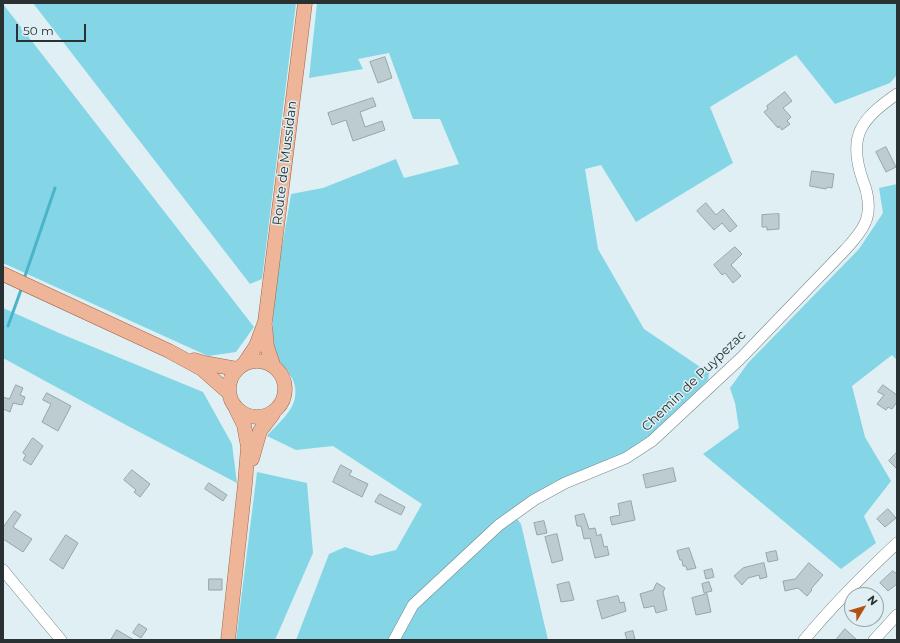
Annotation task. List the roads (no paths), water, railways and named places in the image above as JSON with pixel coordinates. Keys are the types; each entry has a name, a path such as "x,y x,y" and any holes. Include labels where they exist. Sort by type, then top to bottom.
{"main road":[{"name":"Route de Mussidan","path":"274,367 267,347 265,322 305,4"},
{"path":"5,274 169,351 202,370 229,393"},
{"name":"Route de Mussidan","path":"241,366 256,346 265,322"},
{"path":"169,351 204,364 241,366 260,361 274,367 284,378 286,388 282,402 260,431 245,484"},
{"path":"228,640 248,447 244,425 231,402 229,383 241,366"},
{"path":"236,409 243,414 258,418 273,414"}],"street":[{"name":"Chemin de Puypezac","path":"394,640 413,605 499,525 534,500 566,483 626,458 652,441 741,358 845,250 862,229 868,214 866,190 858,160 857,140 864,122 877,107 897,94"},
{"path":"804,640 832,607 897,543"},
{"path":"3,570 61,640"},
{"path":"874,640 897,615"}],"waterway":[{"path":"24,279 55,188"},
{"path":"8,326 22,287"}]}
